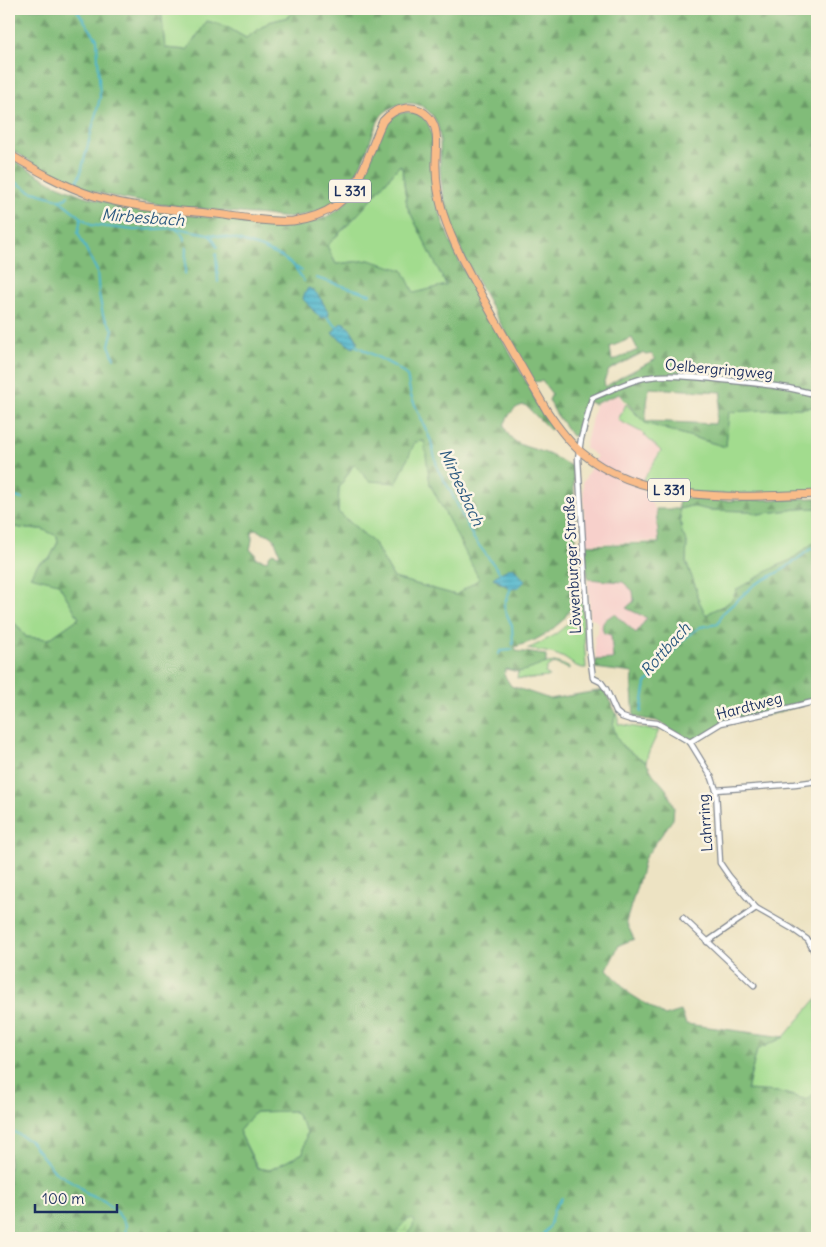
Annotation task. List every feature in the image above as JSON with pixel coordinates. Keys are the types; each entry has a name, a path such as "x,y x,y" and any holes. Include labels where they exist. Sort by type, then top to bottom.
{"main road":[{"name":"L 331","path":"9,154 60,183 108,200 138,205 291,221 314,217 328,211 341,200 353,187 358,178 383,121 388,115 394,110 402,108 417,109 424,112 434,124 439,196 448,228 470,276 550,417 579,451 618,475 643,484 673,491 722,496 817,494"}],"street":[{"name":"Oelbergringweg","path":"592,398 647,377 659,376 676,376 781,387 817,394"},
{"name":"Löwenburger Straße","path":"592,398 579,451 578,466 589,648 593,678"},
{"name":"Lahrring","path":"593,678 601,682 616,712 622,717 657,724 690,742 712,778 716,790 720,863 756,908 808,940 817,957"},
{"name":"Hardtweg","path":"690,742 721,723 817,701"},
{"path":"716,790 817,781"},
{"path":"707,942 756,908"},
{"path":"683,918 754,985"}],"shaded area":[{"path":"618,395 625,404 617,420 640,432 660,450 640,486 655,509 658,541 585,544 583,482 597,456 585,448 595,405"},
{"path":"588,579 623,582 633,591 634,601 626,608 647,618 636,634 615,614 611,635 613,659 596,660 594,636 597,634 598,623 593,618 590,618"}],"green space":[{"path":"9,9 161,9 165,48 187,50 207,21 225,26 246,38 269,22 288,17 296,9 814,9 817,11 817,407 729,412 726,447 645,423 619,394 594,404 587,401 580,432 572,436 549,400 552,394 542,381 532,382 462,254 449,220 444,199 440,170 439,130 433,116 422,106 416,104 397,105 381,116 352,182 338,198 320,210 293,217 172,206 106,195 58,177 9,148","holes":["632,338 638,350 612,361 610,347","642,353 646,355 651,354 656,359 605,387 604,381 609,370","649,388 722,392 715,424 645,421"]},
{"path":"161,9 296,9 288,17 269,22 246,38 225,26 207,21 188,50 165,48"},
{"path":"405,112 420,116 431,130 435,196 448,235 472,285 538,406 553,428 550,430 525,405 514,409 510,415 504,425 507,433 516,442 548,454 573,467 576,547 579,566 572,579 571,608 563,620 549,632 535,640 515,647 516,651 546,655 546,663 518,672 506,669 504,675 511,686 550,699 604,690 616,713 613,725 617,738 623,747 646,762 653,774 666,789 674,807 673,819 644,859 626,922 634,939 619,945 607,969 630,994 665,1016 681,1011 686,1024 784,1037 757,1050 747,1090 780,1092 807,1100 817,1090 817,1238 9,1238 9,620 15,623 26,637 49,639 79,618 58,583 30,576 38,564 50,558 58,542 57,536 42,529 9,526 9,158 52,183 84,196 121,206 159,212 289,225 299,224 315,221 330,215 345,203 362,179 379,136 386,124 395,115","holes":["400,165 407,206 446,285 414,293 403,270 369,260 336,264 327,246 362,210","321,300 329,313 314,312 310,305","341,323 344,323 351,330 358,341 353,347 333,333","424,441 430,484 479,579 456,595 394,578 374,543 338,512 339,488 354,464 369,481 397,483 415,442","256,529 264,534 268,534 274,538 280,554 273,553 267,561 256,558 255,553 250,550 252,532","506,571 512,589 493,579","294,1111 307,1131 303,1153 270,1170 257,1168 239,1131 255,1112"]},
{"path":"400,165 407,206 446,285 414,294 369,260 336,264 327,246 362,210"},
{"path":"626,404 645,423 726,447 728,412 817,407 817,492 722,494 679,491 643,480 661,451 641,432 618,420"},
{"path":"425,441 430,484 480,579 456,595 394,578 374,543 338,512 339,488 354,463 415,442"},
{"path":"678,497 721,501 817,498 817,508 758,514 749,511 709,510 691,506 679,509"},
{"path":"691,506 709,510 749,511 758,514 817,508 817,540 791,560 775,567 725,605 706,615 697,597 696,588 686,562 687,542 682,533 679,509"},
{"path":"656,509 679,509 682,533 687,542 686,562 696,588 697,597 706,615 726,605 733,598 737,589 791,560 817,540 817,700 773,714 722,724 692,743 657,721 634,717 633,673 595,668 596,660 613,659 611,635 604,633 602,626 606,619 615,614 636,633 647,618 626,608 634,601 633,591 623,582 588,579 584,545 659,543"},
{"path":"9,526 42,529 57,536 58,542 50,558 38,564 58,583 79,618 49,639 26,637 15,623 9,620"},
{"path":"579,603 582,603 586,668 577,666 555,654 527,649 559,632 571,619"},
{"path":"555,662 569,667 569,669 554,663 547,667 545,673 549,675 548,677 517,678 518,672"},
{"path":"616,713 618,724 657,731 659,726 661,726 646,762 624,747 616,738 613,725"},
{"path":"817,998 817,1090 807,1100 780,1092 747,1091 757,1050 784,1037"},
{"path":"294,1111 307,1131 303,1153 270,1170 258,1168 239,1131 255,1112"},
{"path":"408,1219 414,1220 413,1226 405,1238 396,1238 397,1232"}],"water":[{"path":"308,288 315,292 320,299 329,313 328,317 321,318 303,299"},
{"path":"341,323 344,323 351,330 358,342 353,348 332,333"},
{"path":"513,567 525,581 519,587 512,589 493,578 500,573"}],"waterway":[{"path":"76,9 97,39 100,98 81,172 76,184"},
{"name":"Mirbesbach","path":"9,178 30,191 58,199 91,225 134,230 176,228 235,239 282,257 294,266 304,281"},
{"name":"Mirbesbach","path":"59,199 65,199 68,196"},
{"path":"81,218 78,233 97,271 103,315 113,329 109,345 114,358"},
{"path":"176,229 185,240"},
{"path":"209,235 217,247"},
{"path":"185,274 186,247"},
{"path":"216,254 218,282"},
{"name":"Mirbesbach","path":"296,267 302,271"},
{"path":"316,278 370,294"},
{"name":"Mirbesbach","path":"327,317 338,328"},
{"name":"Mirbesbach","path":"353,344 396,367 407,376 411,396 431,441 438,470 474,539 501,574"},
{"path":"9,495 22,499"},
{"name":"Rottbach","path":"641,712 646,683 684,639 700,627 718,624 722,614 754,585 784,569 817,546"},
{"name":"Mirbesbach","path":"511,588 504,605 512,626 513,645"},
{"name":"Mirbesbach","path":"499,654 500,651 513,649"},
{"path":"9,1129 30,1141 55,1172 78,1185 87,1194 104,1201 117,1212 126,1225 125,1236 129,1238"},
{"path":"541,1238 549,1226 555,1207 562,1198"}]}
